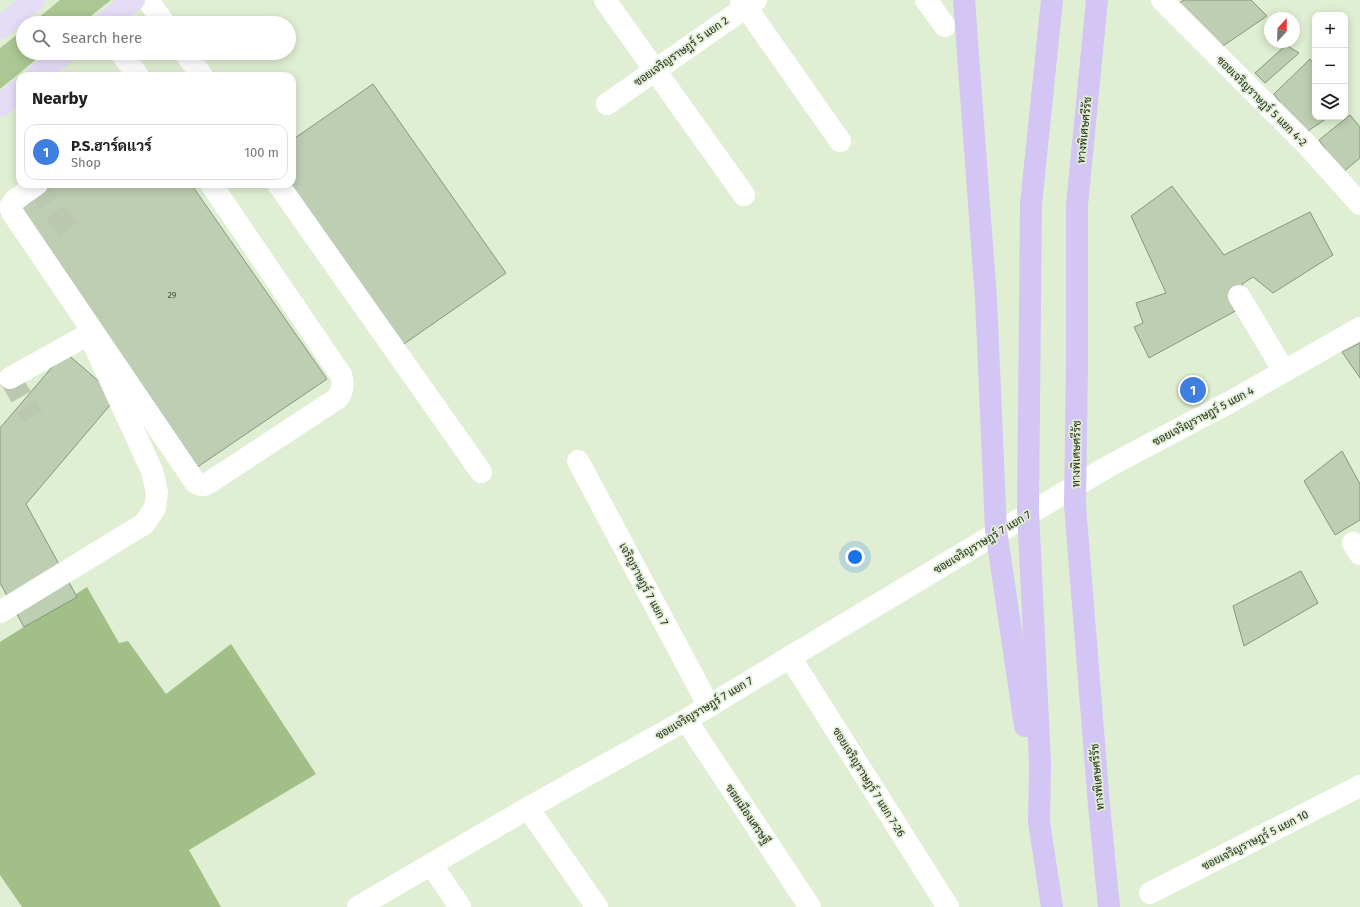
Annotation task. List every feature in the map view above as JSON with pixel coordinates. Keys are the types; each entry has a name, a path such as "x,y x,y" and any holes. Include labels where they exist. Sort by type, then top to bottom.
{"highway":[{"path":"964,0 986,299 996,530 1052,907"},
{"path":"1039,822 1040,763 1028,510 1031,204 1052,0"},
{"name":"ทางพิเศษศรีรัช","path":"1097,0 1077,205 1075,505 1099,805 1109,907"}],"main road":[{"path":"0,28 34,0"},
{"path":"113,16 134,0"},
{"path":"41,72 56,60"},
{"path":"0,106 16,93"}],"street":[{"path":"148,0 159,16"},
{"path":"605,0 744,195"},
{"path":"926,0 945,26"},
{"name":"ซอยเจริญราษฎร์ 5 แยก 4-2","path":"1162,0 1307,145 1360,204"},
{"path":"747,2 840,141"},
{"name":"ซอยเจริญราษฎร์ 5 แยก 2","path":"607,104 747,2"},
{"path":"126,60 135,72"},
{"path":"190,60 199,72"},
{"path":"32,188 14,201 10,207 12,212 196,482 204,485 208,484 338,398 341,393 343,381 341,375 214,188"},
{"path":"281,188 481,472"},
{"path":"1239,296 1284,371"},
{"name":"ซอยเจริญราษฎร์ 5 แยก 4","path":"1046,504 1109,466 1232,401 1360,328"},
{"path":"0,612 144,524 155,508 157,492 152,471 89,334 10,378"},
{"name":"เจริญราษฎร์ 7 แยก 7","path":"578,461 710,706"},
{"name":"ซอยเจริญราษฎร์ 7 แยก 7","path":"358,907 528,808 710,706 1046,504"},
{"name":"ซอยเจริญราษฎร์ 7 แยก 7-26","path":"790,657 948,907"},
{"name":"ซอยเมืองเศรษฐี","path":"686,720 810,907"},
{"name":"ซอยเจริญราษฎร์ 5 แยก 10","path":"1150,893 1360,786"},
{"path":"528,808 597,907"},
{"path":"431,864 460,907"}],"green space":[{"path":"60,0 111,0 91,16 41,16"},
{"path":"16,35 16,60 35,60 21,72 16,72 16,76 0,89 0,48"},
{"path":"87,587 119,643 128,641 166,694 231,644 316,774 189,850 221,907 22,907 0,875 0,642"}],"building":[{"path":"1184,0 1251,0 1264,13 1264,18 1223,46 1179,3"},
{"path":"1283,48 1291,48 1299,53 1265,83 1255,73"},
{"path":"1310,59 1312,62 1312,120 1324,120 1302,135 1274,94"},
{"path":"373,84 506,273 401,346 290,188 296,188 296,137"},
{"path":"1350,115 1360,127 1360,158 1342,173 1319,140 1344,120 1348,120 1348,117"},
{"path":"1172,186 1224,255 1310,212 1333,255 1273,293 1253,277 1242,284 1252,302 1149,358 1134,327 1143,323 1136,303 1166,293 1131,216"},
{"path":"51,188 194,188 327,379 196,468 19,210"},
{"path":"1360,343 1360,378 1342,352"},
{"path":"65,352 117,397 26,504 77,597 24,627 0,583 0,428"},
{"path":"1342,451 1360,484 1360,520 1335,535 1304,481"},
{"path":"1301,571 1318,603 1244,646 1233,606"}],"tunnel":[{"path":"38,188 75,239"},
{"path":"10,378 33,417"}],"place":[{"name":"P.S.ฮาร์ดแวร์","path":"1193,390"}]}
